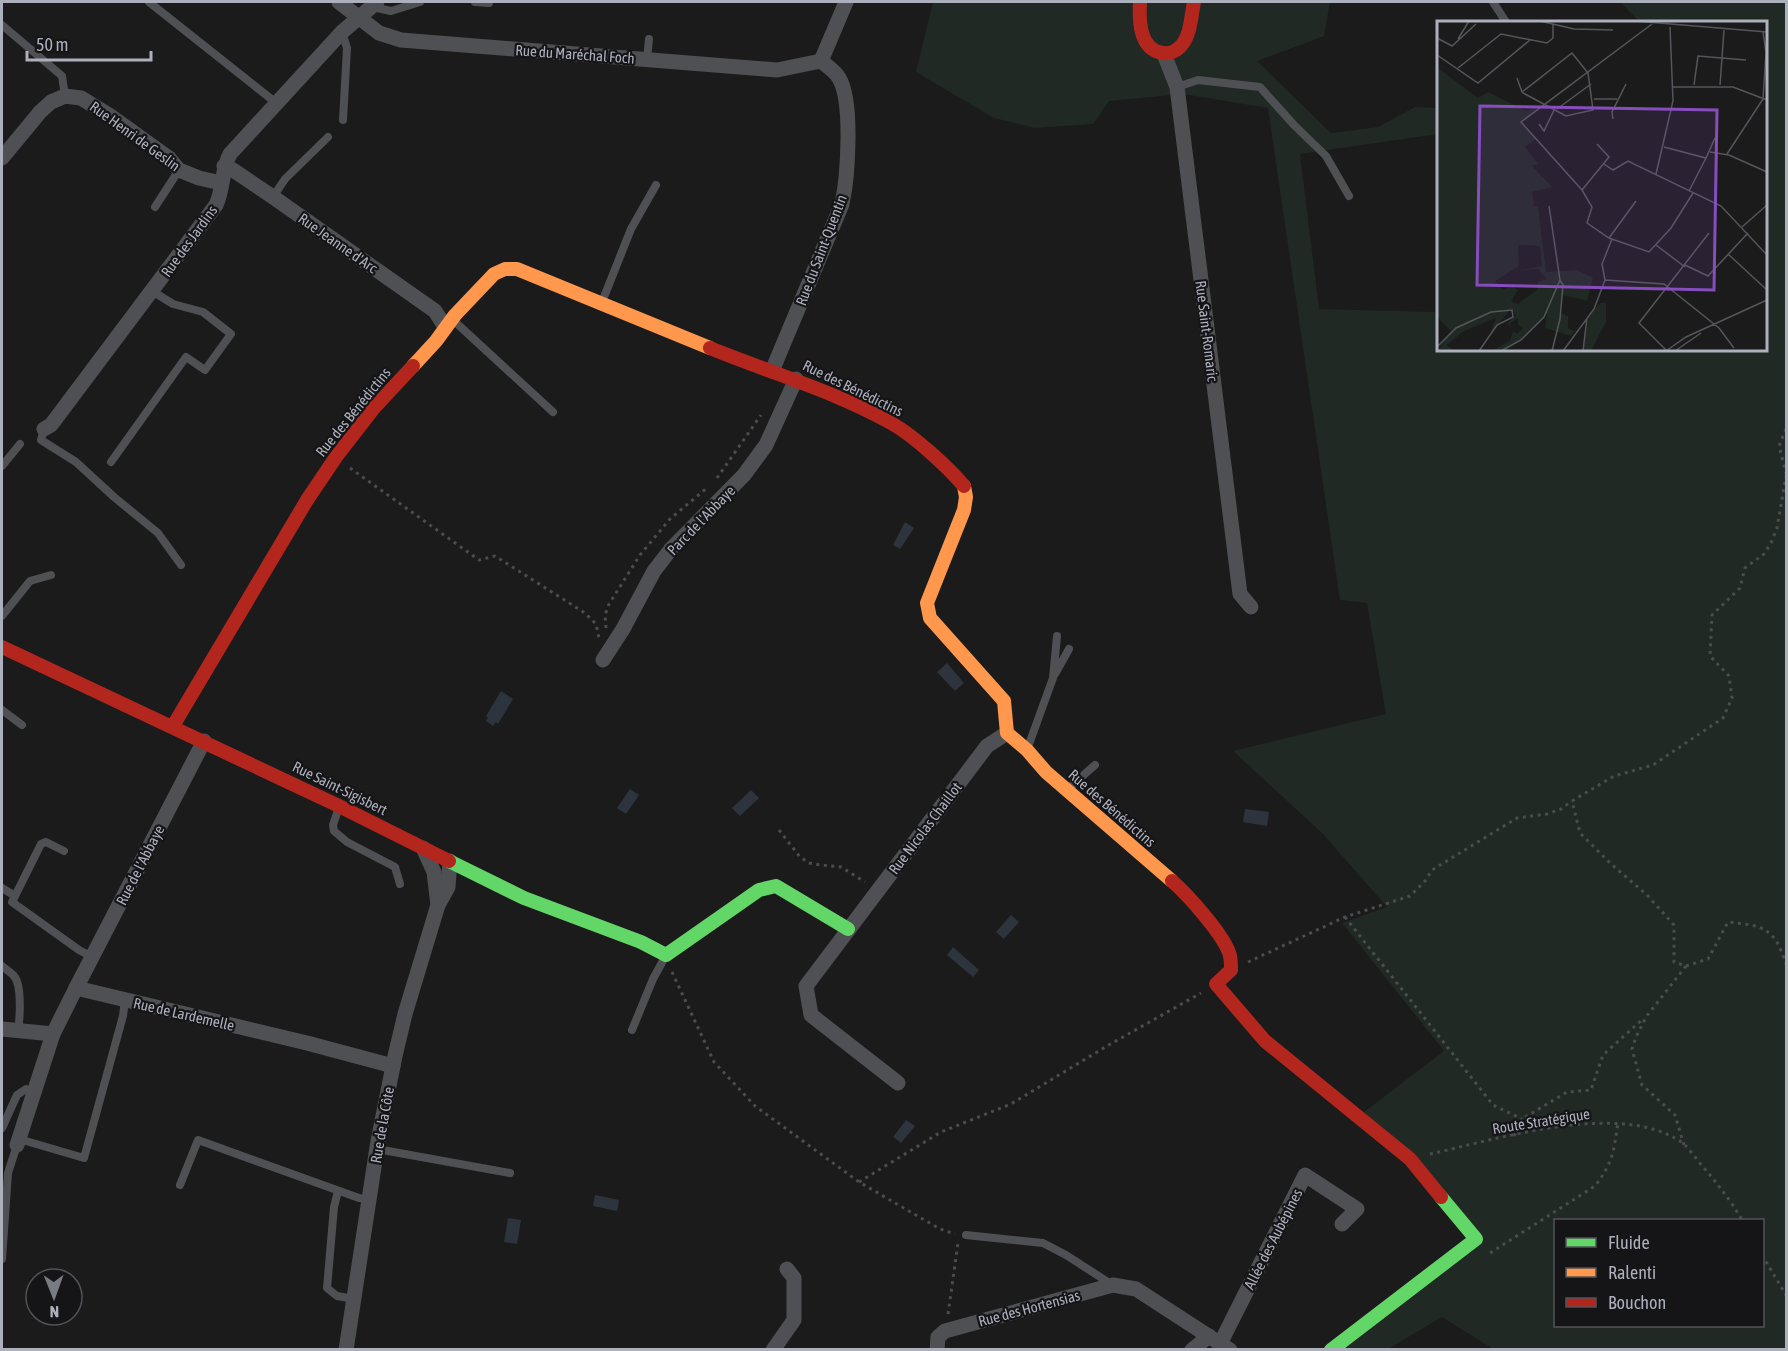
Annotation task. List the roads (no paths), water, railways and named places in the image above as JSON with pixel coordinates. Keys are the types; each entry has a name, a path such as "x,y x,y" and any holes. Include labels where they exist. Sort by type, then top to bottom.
{"street":[{"name":"Rue du Maréchal Foch","path":"339,2 379,33 401,40 777,70 821,61"},
{"path":"821,61 846,2"},
{"path":"1140,2 1140,27 1147,44 1164,54 1179,47 1187,31 1194,2"},
{"name":"Rue des Jardins","path":"44,429 51,425 216,205 220,196 224,166 230,154 275,102 342,32 375,4"},
{"name":"Rue Saint-Romaric","path":"1164,54 1177,87 1240,594 1251,607"},
{"name":"Rue du Saint-Quentin","path":"772,371 842,204 847,179 845,92 838,76 821,61"},
{"path":"2,158 40,112 51,102 66,96"},
{"name":"Rue Henri de Geslin","path":"66,96 81,98 112,117 169,158 179,170 221,183"},
{"name":"Rue Jeanne d'Arc","path":"224,166 273,197 449,323"},
{"name":"Rue des Bénédictins","path":"173,726 307,500 336,457 374,408 436,341 449,323 495,274 505,269 517,269 762,369 796,379 893,424 940,461 964,484 966,497 964,510 927,603 930,618 1004,701 1007,733 1067,791 1184,892 1208,920 1230,954 1231,970 1216,984 1265,1041 1410,1159 1476,1239 1331,1350"},
{"name":"Parc de l'Abbaye","path":"603,660 624,629 654,571 671,549 744,475 766,445 796,379"},
{"name":"Rue Saint-Sigisbert","path":"2,647 173,726 524,898 641,942 666,955"},
{"name":"Rue Nicolas Chaillot","path":"898,1083 811,1015 806,986 987,746 1007,733"},
{"name":"Rue de l'Abbaye","path":"76,988 204,741"},
{"name":"Rue de la Côte","path":"423,848 434,872 438,905"},
{"name":"Rue de la Côte","path":"346,1350 377,1149 393,1066 405,1014 438,905 448,887 450,861"},
{"path":"666,955 759,891 776,885 848,929"},
{"path":"18,1142 53,1034 76,988"},
{"name":"Rue de Lardemelle","path":"76,988 393,1066"},
{"path":"2,1029 53,1034"},
{"name":"Allée des Aubépines","path":"1220,1343 1305,1175 1357,1209 1342,1224"},
{"path":"773,1350 794,1320 794,1278 787,1269"},
{"path":"1113,1285 1136,1288 1220,1343"},
{"name":"Rue des Hortensias","path":"937,1350 938,1337 945,1331 1113,1285"},
{"path":"1192,1350 1220,1343"}],"lane":[{"path":"149,2 275,102"},
{"path":"375,4 391,11 420,2"},
{"path":"475,2 489,3"},
{"path":"1493,2 1505,21"},
{"path":"2,25 62,75 66,96"},
{"path":"342,32 347,48 343,120"},
{"path":"647,59 649,39"},
{"path":"1177,87 1198,80 1260,87 1326,156 1349,196"},
{"path":"273,197 285,179 328,137"},
{"path":"155,207 179,170"},
{"path":"601,303 631,230 656,185"},
{"path":"111,462 186,357 205,370 231,334 203,312 173,304 152,291"},
{"path":"449,323 553,412"},
{"path":"44,429 41,440 76,462 158,533 181,565"},
{"path":"2,466 20,444"},
{"path":"2,616 30,581 51,575"},
{"path":"1053,678 1057,636"},
{"path":"1027,750 1053,678 1069,649"},
{"path":"2,710 22,725"},
{"path":"1067,791 1070,785 1095,765"},
{"path":"339,806 333,825 334,831 347,842 395,867 400,884"},
{"path":"64,851 46,842 41,844 12,902 92,957"},
{"path":"2,888 15,896"},
{"path":"632,1030 653,979 666,955"},
{"path":"2,966 15,977 18,984 20,1017 18,1030"},
{"path":"2,1259 8,1173 18,1142 84,1158 123,1016 125,1000"},
{"path":"2,1128 17,1095 26,1089 34,1092"},
{"path":"180,1185 198,1140 338,1191 369,1199"},
{"path":"377,1149 510,1173"},
{"path":"338,1191 334,1207 327,1288 337,1296 354,1299"},
{"path":"966,1235 1043,1244 1066,1255 1113,1285"}]}
